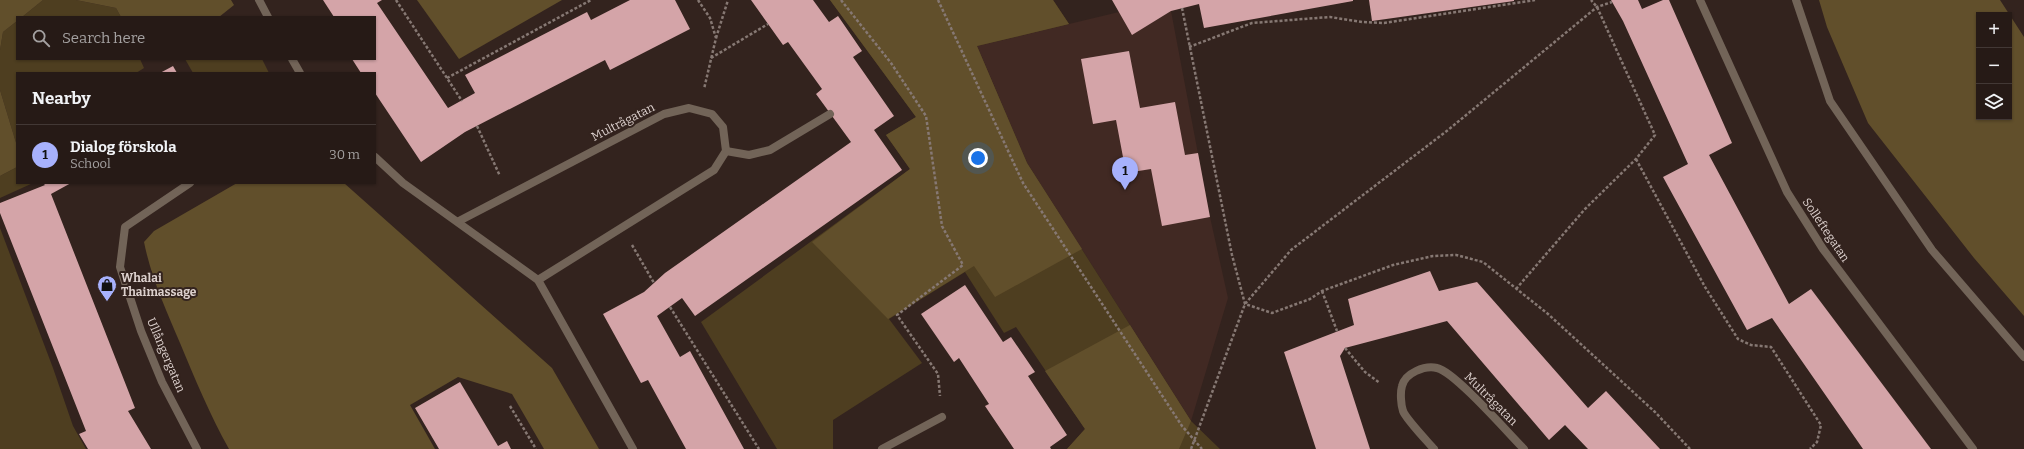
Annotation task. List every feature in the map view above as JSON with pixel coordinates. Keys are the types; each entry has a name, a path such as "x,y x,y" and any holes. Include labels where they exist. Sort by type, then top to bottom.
{"street":[{"path":"259,0 267,16"},
{"name":"Solleftegatan","path":"1700,0 1787,192 1823,249 1973,449"},
{"path":"1796,0 1830,101 1932,250 2024,357"},
{"path":"293,60 299,72"},
{"name":"Multrågatan","path":"459,221 664,114 689,108 712,114 722,127 726,151"},
{"path":"538,280 714,170 726,151 750,155 770,150 830,114"},
{"path":"376,158 403,182 459,221 538,280 633,449"},
{"name":"Ullångergatan","path":"189,184 125,227 120,267 141,331 162,382 197,449"},
{"name":"Multrågatan","path":"1402,389 1402,385 1411,374 1425,368 1437,368 1458,382 1524,449"},
{"path":"1402,389 1403,412 1434,449"},
{"path":"882,449 942,417"}],"path":[{"path":"396,0 462,101"},
{"path":"447,78 591,0"},
{"path":"698,0 710,18 716,38"},
{"path":"700,111 710,58 728,0"},
{"path":"841,0 891,62 926,116 942,226 964,265 897,315 938,374 942,417"},
{"path":"938,0 1023,183 1182,426 1202,449"},
{"path":"1189,47 1252,23 1330,17 1362,22 1384,23 1536,0"},
{"path":"1516,288 1585,209 1636,159 1655,135 1597,7 1591,0"},
{"path":"1190,449 1245,304 1292,250 1448,130 1597,7 1612,2"},
{"path":"1182,8 1232,255 1245,304"},
{"path":"710,58 768,24"},
{"path":"477,126 509,195"},
{"path":"1636,159 1705,287 1738,338 1751,345 1771,347 1821,425 1817,442 1810,449"},
{"path":"622,228 654,283"},
{"path":"1245,304 1272,313 1310,299 1322,291 1393,265 1433,256 1456,255 1483,262 1548,314 1655,412 1690,449"},
{"path":"1322,291 1337,331"},
{"path":"670,307 759,449"},
{"path":"1345,348 1365,372 1380,383 1402,389"},
{"path":"510,406 536,449"}],"shaded area":[{"path":"0,0 43,0 23,16 16,16 16,22 3,32 0,50"},
{"path":"43,0 76,0 116,8 120,16 23,16"},
{"path":"76,0 231,0 234,5 220,16 120,16 116,8"},
{"path":"417,0 562,0 459,59"},
{"path":"830,0 1053,0 1069,24 977,46 1027,163 1191,421 1220,449 1067,449 1085,429 1016,327 1004,333 965,272 889,319 922,363 833,420 833,449 777,449 701,322 910,169 886,135 916,117"},
{"path":"830,0 1053,0 1069,24 977,46 1027,163 1082,249 995,297 974,266 888,319 812,242 910,169 886,135 916,117"},
{"path":"1819,0 2000,0 2008,12 1976,12 1976,120 2012,120 2012,18 2024,37 2024,316 1974,258 1868,123 1827,27"},
{"path":"1171,11 1210,217 1228,298 1191,421 1027,163 977,46 1119,12 1132,34"},
{"path":"16,22 16,60 140,60 144,68 138,72 16,72 16,143 0,90 0,50 3,32"},
{"path":"186,60 262,60 268,72 192,72"},
{"path":"0,90 16,143 16,168 0,176"},
{"path":"16,168 16,184 31,184 0,198 0,176"},
{"path":"235,184 345,184 552,368 599,449 544,449 512,394 458,377 410,405 435,449 229,449 203,397 164,306 155,281 144,242 154,231"},
{"path":"0,228 53,368 73,426 86,449 0,449"},
{"path":"1130,325 1191,421 1179,449 1067,449 1085,429 1045,371"}],"building":[{"path":"323,0 382,0 377,3 448,108 475,93 465,75 587,12 591,20 630,0 675,0 690,29 610,70 605,60 465,132 421,162 376,94 376,72 360,72 353,60 376,60 376,16 333,16"},
{"path":"751,0 813,0 829,22 838,16 862,51 853,57 894,116 874,130 902,170 695,316 682,298 657,316 680,357 690,351 744,449 686,449 648,380 641,383 603,314 644,292 665,273 851,142 816,94 822,89 788,42 783,45"},
{"path":"1112,0 1353,1 1204,28 1199,4 1171,11 1132,35"},
{"path":"1369,0 1514,0 1514,1 1372,21"},
{"path":"1611,0 1638,0 1642,9 1663,0 1669,0 1732,143 1709,155 1789,304 1811,289 1931,449 1863,449 1772,318 1747,330 1663,177 1688,164 1623,21"},
{"path":"1129,51 1140,108 1175,102 1185,155 1198,153 1210,217 1162,226 1151,169 1126,173 1116,120 1093,124 1081,59"},
{"path":"173,66 176,72 162,72"},
{"path":"44,184 69,184 51,194 135,408 128,411 151,449 88,449 79,434 86,431 0,213 0,203 45,185"},
{"path":"1430,271 1439,291 1477,282 1588,408 1606,391 1660,449 1588,449 1565,425 1549,440 1447,321 1345,348 1340,356 1370,449 1316,449 1284,352 1354,325 1348,299"},
{"path":"965,285 1003,342 1011,337 1035,372 1028,376 1067,435 1050,447 1051,449 1014,449 985,406 989,404 959,358 954,362 921,314"},
{"path":"460,382 498,446 507,441 511,449 439,449 415,408"}],"place":[{"name":"Dialog förskola","path":"1125,190"},
{"name":"Whalai Thaimassage","path":"107,302"}]}
